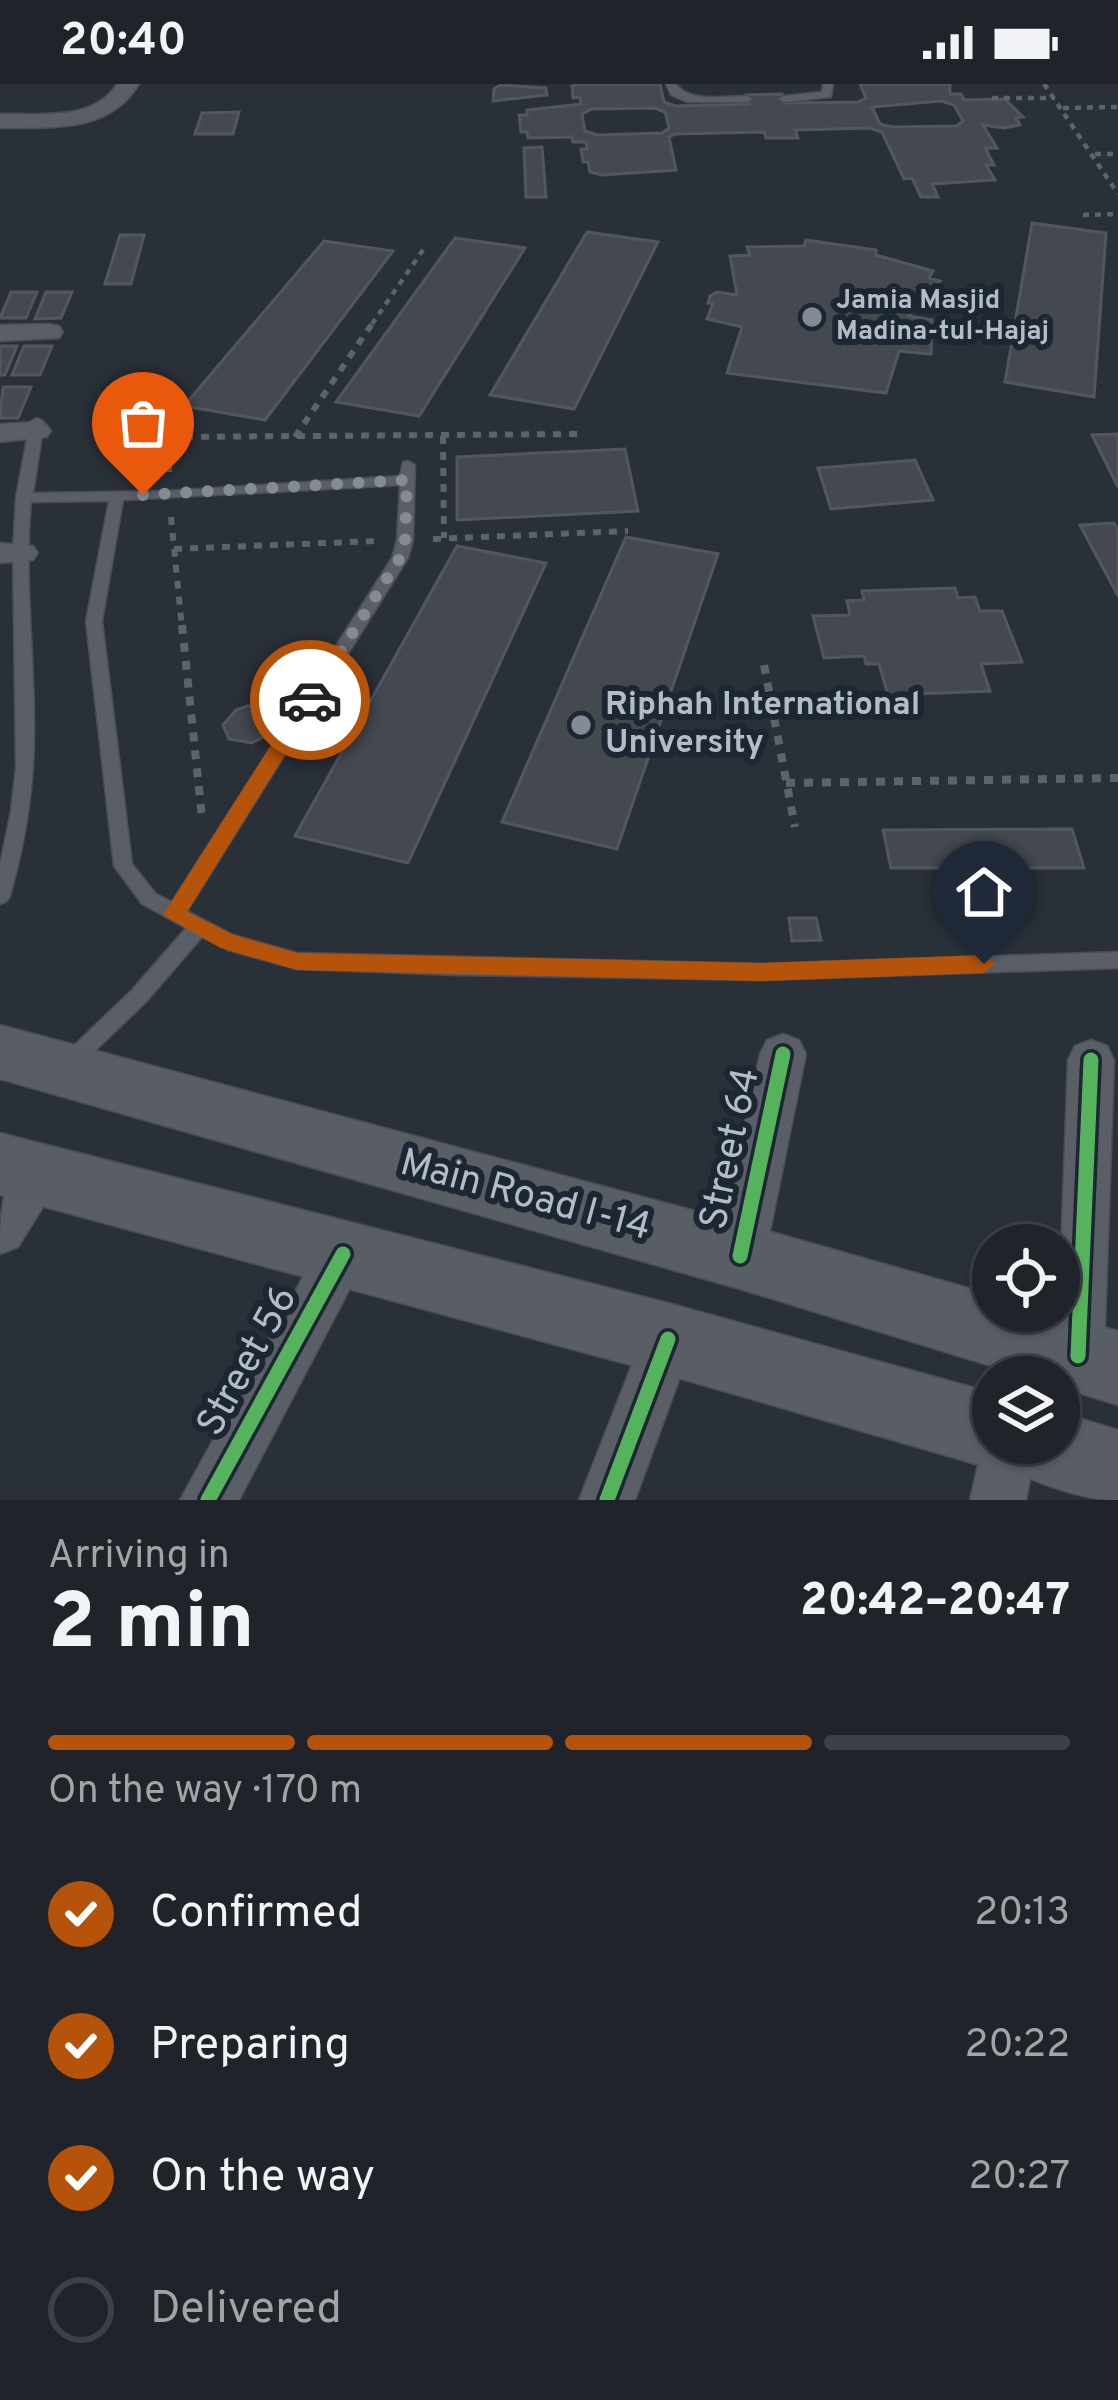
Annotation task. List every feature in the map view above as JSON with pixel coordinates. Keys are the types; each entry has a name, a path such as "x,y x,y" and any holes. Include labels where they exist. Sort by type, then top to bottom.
{"main road":[{"name":"Main Road I-14","path":"31,1061 740,1256 1098,1362"},
{"path":"13,1190 343,1254 972,1425"},
{"path":"1080,1457 1118,1468"}],"street":[{"path":"0,121 106,111 121,100 128,84"},
{"path":"0,333 50,332"},
{"path":"0,433 36,427"},
{"name":"Street 64","path":"740,1256 783,1054"},
{"path":"1091,1060 1098,1362"},
{"name":"Street 56","path":"208,1500 343,1254"},
{"path":"607,1500 668,1339"},
{"path":"998,1500 1006,1464"}],"lane":[{"path":"671,84 675,94 686,99 747,99"},
{"path":"784,99 821,97 830,92 828,84"},
{"path":"0,896 10,868 26,767 26,622 11,553 36,427"},
{"path":"23,498 168,495 407,473 400,558 174,915"},
{"path":"117,496 94,621 123,866 148,899 228,942 297,962 760,972 1118,960"},
{"path":"31,1061 139,996 199,927"}],"path":[{"path":"1044,84 1118,194"},
{"path":"992,98 1054,98"},
{"path":"1062,108 1118,107"},
{"path":"1095,154 1118,154"},
{"path":"1083,214 1118,214"},
{"path":"294,439 425,248"},
{"path":"178,395 169,436 168,495 207,862"},
{"path":"169,436 294,439 580,434"},
{"path":"443,436 443,538"},
{"path":"764,665 795,827"},
{"path":"786,783 1118,778"}],"building":[{"path":"660,84 664,102 675,106 749,104 746,95 782,94 786,103 858,102 866,98 860,84 950,84 950,94 961,94 964,100 1005,99 1023,117 1016,118 1020,125 983,125 997,148 985,148 994,165 986,165 995,180 932,184 938,197 921,197 912,178 904,179 882,132 869,128 795,130 798,138 766,138 764,132 675,134 669,137 676,170 590,172 581,149 587,149 586,142 573,142 572,137 528,138 527,132 521,132 519,115 527,115 527,110 581,104 580,97 573,98 572,86","holes":["941,101 954,105 963,121 957,126 893,127 880,124 872,107","592,109 665,112 669,128 662,133 597,135 585,131 582,114"]},
{"path":"501,85 546,88 547,95 493,101 494,89"},
{"path":"239,112 233,134 195,134 202,113"},
{"path":"542,147 546,197 526,197 524,148"},
{"path":"1032,223 1106,233 1094,397 1005,382"},
{"path":"587,232 658,242 574,409 490,395"},
{"path":"120,235 144,235 131,284 105,284"},
{"path":"455,238 525,248 419,416 336,402"},
{"name":"Jamia Masjid Madina-tul-Hajaj","path":"806,240 876,250 876,255 933,271 929,278 940,281 909,316 932,320 931,354 899,351 886,393 727,373 742,327 707,319 713,303 708,303 710,296 717,292 737,295 730,256 750,255 747,247 804,246"},
{"path":"324,241 393,251 265,420 184,406"},
{"path":"11,292 37,292 26,318 0,318"},
{"path":"46,292 72,292 61,318 35,319"},
{"path":"0,346 17,346 5,375 0,375"},
{"path":"24,346 52,346 40,375 12,375"},
{"path":"3,387 31,387 18,418 0,418"},
{"path":"1118,434 1118,487 1092,435"},
{"path":"625,449 638,511 457,520 457,457"},
{"path":"915,460 933,500 831,509 818,468"},
{"path":"1114,523 1118,530 1118,596 1080,525"},
{"path":"626,537 718,554 617,849 502,822"},
{"path":"457,546 546,563 408,863 295,836"},
{"path":"955,588 958,598 975,597 980,611 1002,611 1022,662 981,664 990,691 888,695 879,664 866,664 864,656 824,658 813,616 850,615 847,601 864,600 862,591"},
{"path":"259,706 275,716 272,732 252,743 229,739 223,725 236,710"},
{"path":"1072,829 1084,868 891,868 883,830"},
{"path":"789,918 816,918 821,940 792,941"}],"cycle path":[{"path":"740,1256 783,1054"},
{"path":"1078,1356 1091,1060"},
{"path":"208,1500 343,1254"},
{"path":"607,1500 668,1339"}],"way so far":[{"path":"143,495 407,480 400,558 310,700"}],"place":[{"name":"Jamia Masjid Madina-tul-Hajaj","path":"812,317"},
{"name":"Riphah International University","path":"581,725"}],"route":[{"path":"310,700 174,915 228,942 297,962 458,967 760,972 984,964"}]}
